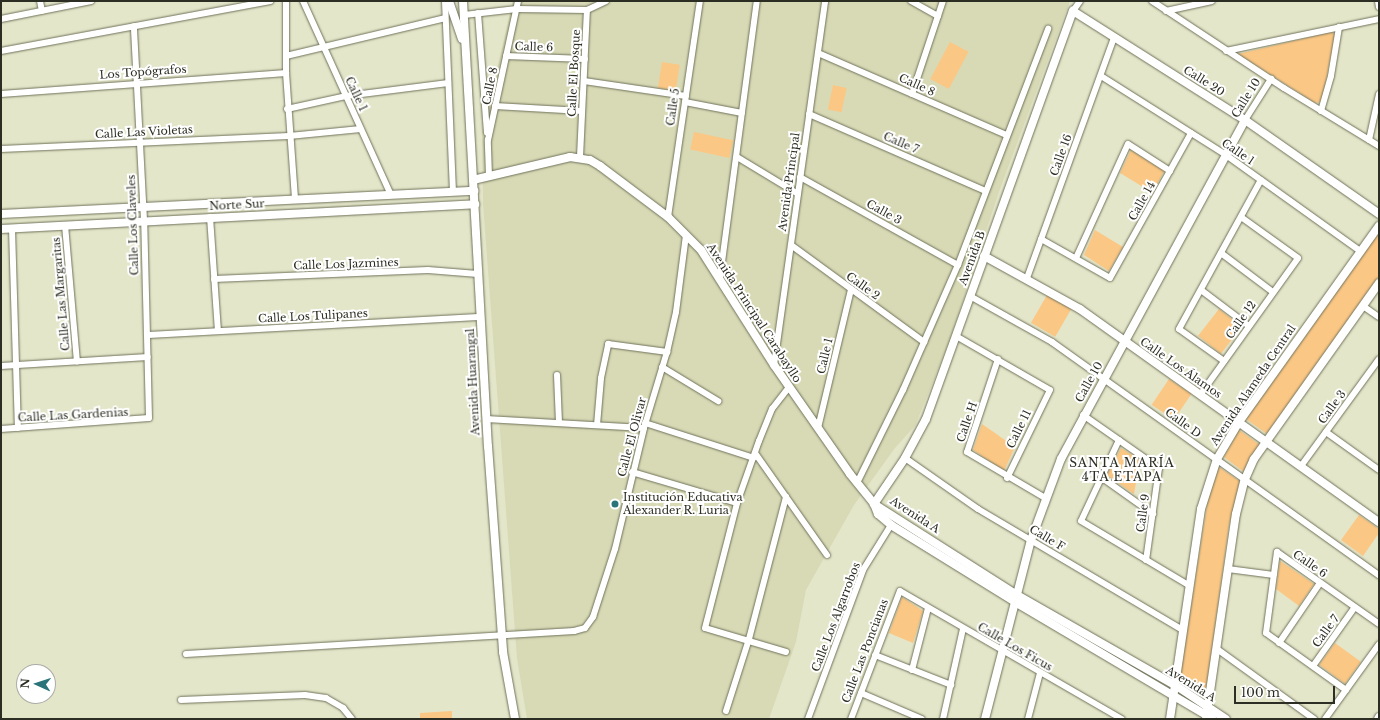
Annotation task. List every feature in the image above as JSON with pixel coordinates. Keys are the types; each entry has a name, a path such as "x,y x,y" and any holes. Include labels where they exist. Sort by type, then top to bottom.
{"street":[{"path":"40,1 42,11"},
{"path":"1,19 91,1"},
{"path":"1,51 270,1"},
{"path":"286,1 288,136 295,200"},
{"name":"Calle 1","path":"302,1 391,195"},
{"path":"445,1 453,192"},
{"name":"Avenida Huarangal","path":"449,1 464,43"},
{"name":"Avenida Huarangal","path":"463,1 464,43 475,204 486,419 502,636 515,719"},
{"name":"Calle 8","path":"489,176 488,140 518,1"},
{"path":"464,15 517,9 587,10 606,1"},
{"name":"Calle 5","path":"668,217 700,1"},
{"path":"720,277 757,1"},
{"name":"Avenida Principal","path":"774,365 825,1"},
{"path":"911,1 938,16"},
{"path":"912,94 943,1"},
{"path":"1074,11 1080,1"},
{"path":"1152,1 1226,51 1379,146"},
{"path":"1166,11 1212,1"},
{"path":"1378,1 1379,7"},
{"name":"Calle El Bosque","path":"580,158 587,10"},
{"name":"Calle 20","path":"1074,11 1114,38 1245,120 1379,214"},
{"name":"Avenida B","path":"874,504 905,458 926,419 1074,11"},
{"path":"478,13 488,140"},
{"path":"286,56 445,18"},
{"path":"1226,51 1339,26 1379,19"},
{"name":"Calle Los Claveles","path":"134,26 144,220 150,413 149,418 145,420"},
{"path":"1321,111 1331,76 1339,26"},
{"name":"Avenida B","path":"857,483 924,342 958,265 1048,29"},
{"name":"Calle 16","path":"1027,278 1114,38"},
{"name":"Calle 8","path":"818,53 1007,135"},
{"name":"Calle 6","path":"506,56 585,59"},
{"name":"Los Topógrafos","path":"1,94 136,82 286,73"},
{"name":"Calle 1","path":"1100,76 1226,155 1360,251"},
{"name":"Calle 10","path":"985,719 1031,540 1044,498 1083,415 1103,378 1245,120 1271,79"},
{"path":"584,81 685,99 742,113"},
{"path":"287,109 346,96 448,83"},
{"path":"1369,140 1379,94"},
{"path":"495,106 582,110"},
{"name":"Calle 7","path":"809,114 985,191"},
{"name":"Calle Las Violetas","path":"1,149 288,136 361,129"},
{"name":"Calle 14","path":"1076,258 1110,278 1191,133"},
{"path":"1041,239 1076,258 1128,144 1170,170"},
{"path":"737,157 798,194"},
{"name":"Avenida Principal Carabayllo","path":"473,180 559,158 580,158 600,166 668,217 686,235 720,277 774,365 857,483 874,504"},
{"name":"Calle 3","path":"800,177 958,265"},
{"path":"1224,361 1179,329 1261,180"},
{"name":"Norte Sur","path":"1,214 474,191"},
{"name":"Norte Sur","path":"1,229 144,220 475,204"},
{"path":"210,217 218,331"},
{"name":"Calle 12","path":"1200,395 1298,258 1241,217"},
{"name":"Calle Las Margaritas","path":"65,225 77,361"},
{"name":"Avenida Alameda Central","path":"1170,719 1201,509 1217,459 1239,422 1379,226"},
{"path":"12,229 18,428"},
{"name":"Calle El Olivar","path":"502,636 574,631 586,628 593,616 616,549 632,472 644,426 667,352 676,312 686,235"},
{"name":"Calle 2","path":"790,245 924,342"},
{"path":"1221,253 1273,292"},
{"name":"Calle Los Álamos","path":"984,256 1080,308 1124,341 1379,522"},
{"name":"Calle Los Jazmines","path":"214,279 428,270 478,274"},
{"path":"1208,715 1236,514 1245,479 1266,442 1379,283"},
{"name":"Calle 1","path":"818,428 851,289"},
{"path":"1201,290 1249,326"},
{"name":"Calle D","path":"970,296 1052,342 1379,575"},
{"path":"1363,306 1379,317"},
{"name":"Calle Los Tulipanes","path":"147,335 480,317"},
{"path":"956,336 998,359"},
{"path":"597,425 601,378 608,344 667,352"},
{"path":"1,366 148,357"},
{"name":"Calle 11","path":"998,359 1050,390 1007,478"},
{"name":"Calle H","path":"998,359 967,452 1007,478 1044,498"},
{"name":"Calle 3","path":"1300,466 1379,359"},
{"path":"662,367 718,401"},
{"path":"556,375 559,423"},
{"path":"786,652 749,639 705,628 737,503 772,409 789,387"},
{"path":"1083,415 1119,440 1080,521 1190,586"},
{"path":"486,419 644,426 754,455 827,555"},
{"name":"Calle Las Gardenias","path":"1,429 145,420"},
{"path":"1326,432 1379,470"},
{"name":"Calle 9","path":"1119,440 1159,468 1146,560"},
{"name":"Calle F","path":"905,458 978,509 1183,630"},
{"path":"632,472 737,503"},
{"path":"1101,477 1153,514"},
{"path":"726,711 749,639 786,497"},
{"name":"Avenida A","path":"874,504 878,514 892,526 1016,598 1175,685 1208,715"},
{"name":"Avenida A","path":"874,504 1016,598 1026,608 1208,715 1226,719"},
{"name":"Calle Los Algarrobos","path":"808,719 862,570 892,526"},
{"name":"Calle 6","path":"1280,642 1266,633 1277,552 1379,624"},
{"path":"1228,569 1274,575"},
{"path":"1320,583 1280,642 1346,690"},
{"name":"Calle Los Ficus","path":"900,591 1003,653 1122,719"},
{"name":"Calle Las Poncianas","path":"851,719 900,591"},
{"name":"Calle 7","path":"1313,666 1355,607"},
{"path":"912,670 928,608"},
{"path":"1012,615 1026,608"},
{"path":"943,719 963,628"},
{"path":"186,654 502,636"},
{"path":"1325,719 1379,644"},
{"path":"1217,649 1314,719"},
{"path":"875,655 951,685"},
{"path":"1029,719 1040,673"},
{"path":"861,693 922,719"},
{"path":"181,700 305,695 326,698 342,708 352,719"}],"shaded area":[{"path":"513,1 1070,1 999,192 949,343 915,426 895,448 854,505 806,590 796,642 769,719 527,719 517,659 483,204 482,132"},
{"path":"1331,32 1335,34 1322,102 1315,103 1238,54"},
{"path":"950,42 969,52 949,89 930,79"},
{"path":"662,62 680,65 676,90 658,88"},
{"path":"833,85 847,88 841,112 828,109"},
{"path":"694,132 733,140 729,158 690,150"},
{"path":"1131,150 1164,171 1153,193 1120,173"},
{"path":"1095,230 1123,247 1109,271 1084,255"},
{"path":"1379,231 1379,276 1267,434 1246,419"},
{"path":"1047,295 1071,309 1055,337 1031,323"},
{"path":"1219,309 1242,327 1221,354 1198,336"},
{"path":"1169,379 1191,394 1174,420 1152,405"},
{"path":"982,424 1015,447 1004,471 973,450"},
{"path":"1239,430 1260,445 1244,472 1224,457"},
{"path":"1121,448 1140,460 1134,494 1107,475"},
{"path":"1219,467 1241,482 1229,525 1206,692 1180,676 1208,499"},
{"path":"1359,515 1379,529 1379,533 1363,556 1341,540"},
{"path":"1280,561 1314,584 1299,606 1276,589"},
{"path":"902,597 923,611 913,643 889,633"},
{"path":"1335,643 1361,662 1345,684 1319,665"},
{"path":"452,711 452,719 420,719 420,713"}],"place":[{"name":"Institución Educativa Alexander R. Luria","path":"615,504"}],"district":[{"name":"SANTA MARÍA 4TA ETAPA","path":"1122,470"}]}
